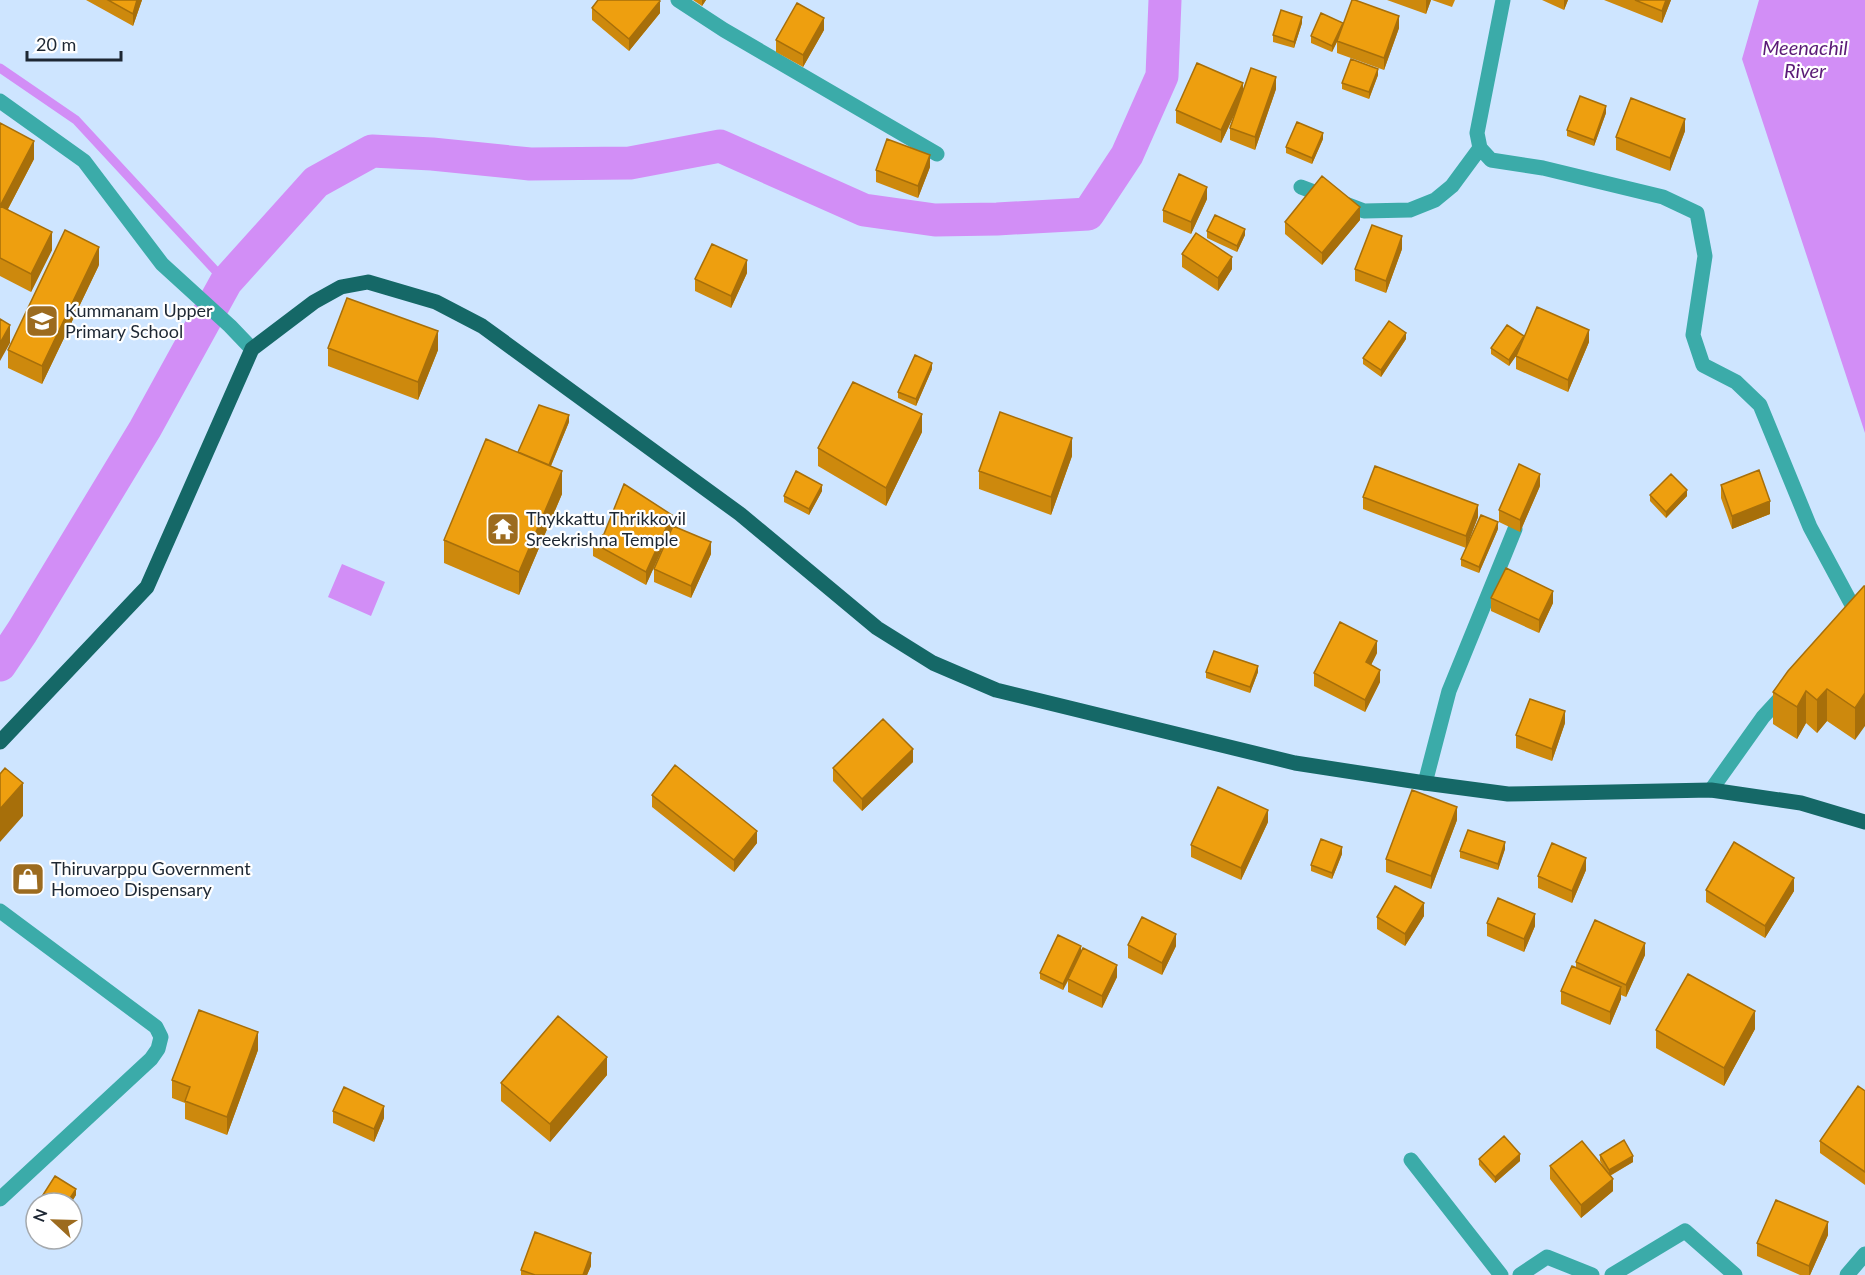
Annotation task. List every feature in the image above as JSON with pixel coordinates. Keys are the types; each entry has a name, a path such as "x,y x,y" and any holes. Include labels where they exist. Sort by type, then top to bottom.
{"main road":[{"path":"0,742 147,587 252,349 314,302 341,286 368,282 436,302 482,326 740,514 877,628 933,663 996,690 1295,763 1425,783 1508,794 1711,790 1801,803 1865,822"}],"street":[{"path":"678,0 724,30 937,154"},
{"path":"1503,0 1477,133 1480,148 1491,160 1543,168 1663,197 1697,213 1705,256 1693,335 1703,365 1736,382 1760,405 1810,528 1852,605 1853,617 1843,632"},
{"path":"0,101 84,161 162,264 252,349"},
{"path":"1301,188 1364,211 1410,210 1435,200 1452,186 1480,148"},
{"path":"1425,783 1449,691 1515,529"},
{"path":"1711,790 1763,717 1795,683"},
{"path":"0,911 156,1027 161,1037 158,1049 151,1059 0,1199"},
{"path":"1411,1160 1502,1275"},
{"path":"1612,1275 1685,1231 1735,1275"},
{"path":"1847,1275 1865,1254"},
{"path":"1520,1275 1547,1257 1592,1275"}],"water":[{"name":"Meenachil River","path":"1759,0 1865,0 1865,433 1742,59"},
{"path":"342,564 385,582 371,616 328,597"}],"building":[{"path":"108,0 137,0 133,14"},
{"path":"598,0 660,1 629,39 592,8"},
{"path":"1352,0 1399,16 1384,58 1337,41"},
{"path":"1635,0 1666,0 1662,11"},
{"path":"797,3 824,18 803,55 776,40"},
{"path":"1281,10 1302,17 1294,42 1273,35"},
{"path":"1321,13 1343,23 1332,46 1311,36"},
{"path":"1351,59 1378,69 1369,92 1342,83"},
{"path":"1197,63 1243,83 1221,130 1176,110"},
{"path":"1251,68 1276,77 1255,137 1230,128"},
{"path":"1580,96 1606,106 1594,140 1567,130"},
{"path":"1631,98 1685,119 1670,158 1616,137"},
{"path":"1297,122 1323,133 1312,158 1286,147"},
{"path":"0,123 34,141 0,206"},
{"path":"887,139 930,155 918,186 876,170"},
{"path":"1179,174 1207,187 1191,222 1163,210"},
{"path":"1322,176 1360,207 1322,253 1285,222"},
{"path":"0,206 52,232 31,274 0,258"},
{"path":"1215,215 1245,229 1237,246 1207,231"},
{"path":"1372,225 1402,236 1386,281 1355,269"},
{"path":"65,230 99,247 42,366 8,350"},
{"path":"1196,233 1232,257 1218,278 1182,254"},
{"path":"712,244 747,260 731,296 695,279"},
{"path":"347,298 438,331 418,382 328,348"},
{"path":"1537,307 1589,330 1568,380 1516,356"},
{"path":"0,319 10,325 0,343"},
{"path":"1389,321 1406,333 1381,370 1363,358"},
{"path":"1507,325 1524,336 1509,360 1491,348"},
{"path":"915,355 932,363 916,399 898,392"},
{"path":"853,382 922,414 886,488 818,448"},
{"path":"539,405 569,415 549,465 518,452"},
{"path":"1000,412 1072,438 1051,497 979,471"},
{"name":"Thykkattu Thrikkovil Sreekrishna Temple","path":"486,439 562,471 519,572 444,540"},
{"path":"1519,464 1540,474 1520,520 1499,510"},
{"path":"1375,466 1478,505 1466,536 1363,497"},
{"path":"1759,470 1770,501 1732,516 1721,485"},
{"path":"796,471 822,485 809,509 784,496"},
{"path":"1671,474 1687,490 1666,512 1650,495"},
{"path":"624,484 672,515 646,572 593,543 604,534"},
{"path":"1481,515 1498,522 1479,567 1461,559"},
{"path":"673,526 711,542 691,586 654,569"},
{"path":"1506,568 1553,591 1539,620 1491,598"},
{"path":"1864,586 1865,693 1855,708 1827,689 1817,700 1806,691 1797,707 1773,692 1788,671"},
{"path":"1340,622 1377,641 1366,662 1380,670 1365,700 1314,673"},
{"path":"1214,651 1258,666 1250,687 1206,672"},
{"path":"1530,699 1565,711 1552,749 1516,735"},
{"path":"883,719 913,749 862,799 833,768"},
{"path":"675,765 757,831 734,860 652,795"},
{"path":"5,768 23,783 0,809 0,774"},
{"path":"1218,787 1268,810 1241,868 1191,845"},
{"path":"1412,790 1457,807 1431,876 1386,859"},
{"path":"1468,830 1505,842 1498,864 1460,851"},
{"path":"1321,839 1342,847 1332,873 1311,865"},
{"path":"1734,842 1794,878 1765,926 1706,890"},
{"path":"1552,843 1586,858 1572,891 1538,876"},
{"path":"1395,886 1424,903 1405,934 1377,917"},
{"path":"1498,898 1535,914 1524,939 1487,923"},
{"path":"1142,917 1176,934 1162,963 1128,945"},
{"path":"1595,920 1645,943 1626,985 1576,962"},
{"path":"1058,935 1081,946 1063,984 1040,973"},
{"path":"1083,948 1117,965 1102,996 1068,979"},
{"path":"1572,966 1621,987 1610,1012 1561,991"},
{"path":"1688,974 1755,1011 1724,1068 1656,1030"},
{"path":"199,1010 258,1032 227,1117 185,1101 190,1087 172,1080"},
{"path":"558,1016 607,1057 550,1124 501,1083"},
{"path":"1858,1086 1865,1091 1865,1172 1820,1141"},
{"path":"344,1087 384,1106 374,1129 333,1111"},
{"path":"1504,1136 1520,1154 1495,1177 1479,1159"},
{"path":"1624,1140 1633,1156 1609,1170 1600,1155"},
{"path":"1582,1141 1613,1179 1581,1205 1550,1166"},
{"path":"55,1176 76,1189 75,1191 45,1191"},
{"path":"1776,1200 1828,1222 1809,1266 1757,1243"},
{"path":"535,1232 591,1253 583,1275 535,1275 521,1270"}],"waterway":[{"path":"0,665 145,429 226,282 316,182 372,151 432,154 530,164 630,163 720,146 864,210 935,220 1088,214 1127,155 1162,76 1165,0"},
{"path":"0,68 76,120 226,282"}],"place":[{"name":"Kummanam Upper Primary School","path":"42,321"},
{"name":"Thykkattu Thrikkovil Sreekrishna Temple","path":"503,529"},
{"name":"Thiruvarppu Government Homoeo Dispensary","path":"28,879"}]}
